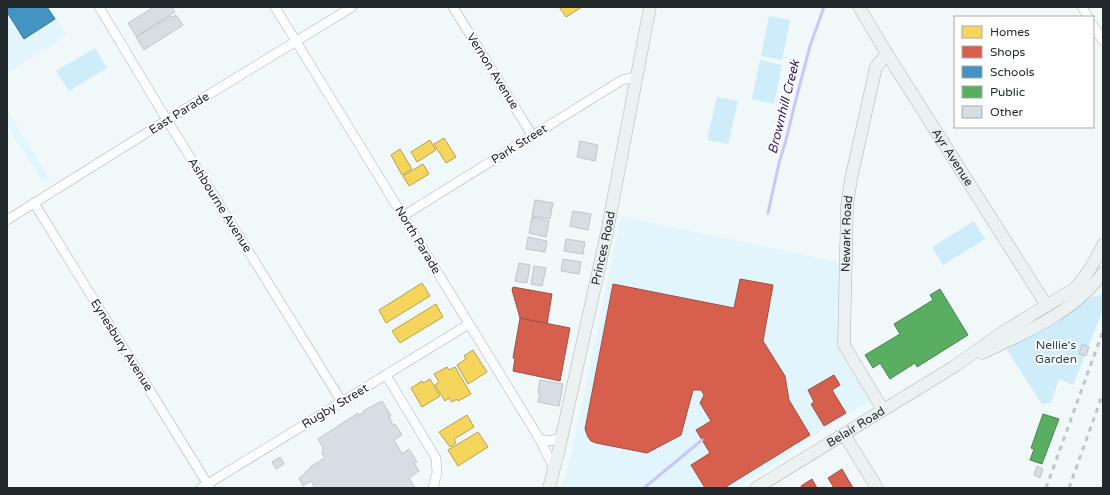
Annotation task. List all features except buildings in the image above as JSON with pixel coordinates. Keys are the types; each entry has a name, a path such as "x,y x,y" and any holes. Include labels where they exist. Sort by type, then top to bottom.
{"street":[{"name":"Ashbourne Avenue","path":"99,7 167,120 342,402"},
{"name":"North Parade","path":"275,7 469,324 539,440 554,468"},
{"name":"East Parade","path":"7,220 352,7"},
{"name":"Vernon Avenue","path":"453,7 532,135"},
{"name":"Princes Road","path":"549,488 607,232 650,7"},
{"name":"Ayr Avenue","path":"860,7 887,54 1047,306"},
{"path":"1082,7 1087,16"},
{"path":"1094,27 1103,41"},
{"name":"Newark Road","path":"883,410 844,345 847,206 851,178 876,67 887,54"},
{"name":"Park Street","path":"403,216 623,79 636,77"},
{"name":"Eynesbury Avenue","path":"34,203 206,487"},
{"name":"Belair Road","path":"756,488 955,366 1002,332 1074,289 1083,280 1103,245"},
{"name":"Belair Road","path":"955,366 1025,333 1076,302 1094,285 1103,273"},
{"name":"Rugby Street","path":"206,487 469,324"},
{"path":"386,375 436,458 437,473 433,488"},
{"path":"844,434 877,488"},
{"path":"539,440 550,441 561,437"}],"shaded area":[{"path":"7,7 50,7 67,35 7,74"},
{"path":"7,110 49,178 43,182 7,125"},
{"path":"621,216 842,263 839,351 869,401 819,432 786,456 736,488 561,488 571,456"}],"green space":[{"path":"769,16 790,20 782,60 761,56"},
{"path":"95,48 107,68 69,91 56,71"},
{"path":"760,60 782,65 774,104 752,99"},
{"path":"717,97 738,101 728,144 707,140"},
{"path":"974,221 985,239 943,265 932,247"},
{"name":"Nellie's Garden","path":"1103,294 1103,310 1073,385 1059,379 1051,403 1042,404 1007,350 1090,298"}],"waterway":[{"name":"Brownhill Creek","path":"768,213 779,163 810,46 824,7"},
{"name":"Brownhill Creek","path":"644,488 702,440"}],"railway":[{"path":"1046,488 1103,331"},
{"path":"1069,488 1103,393"}]}
